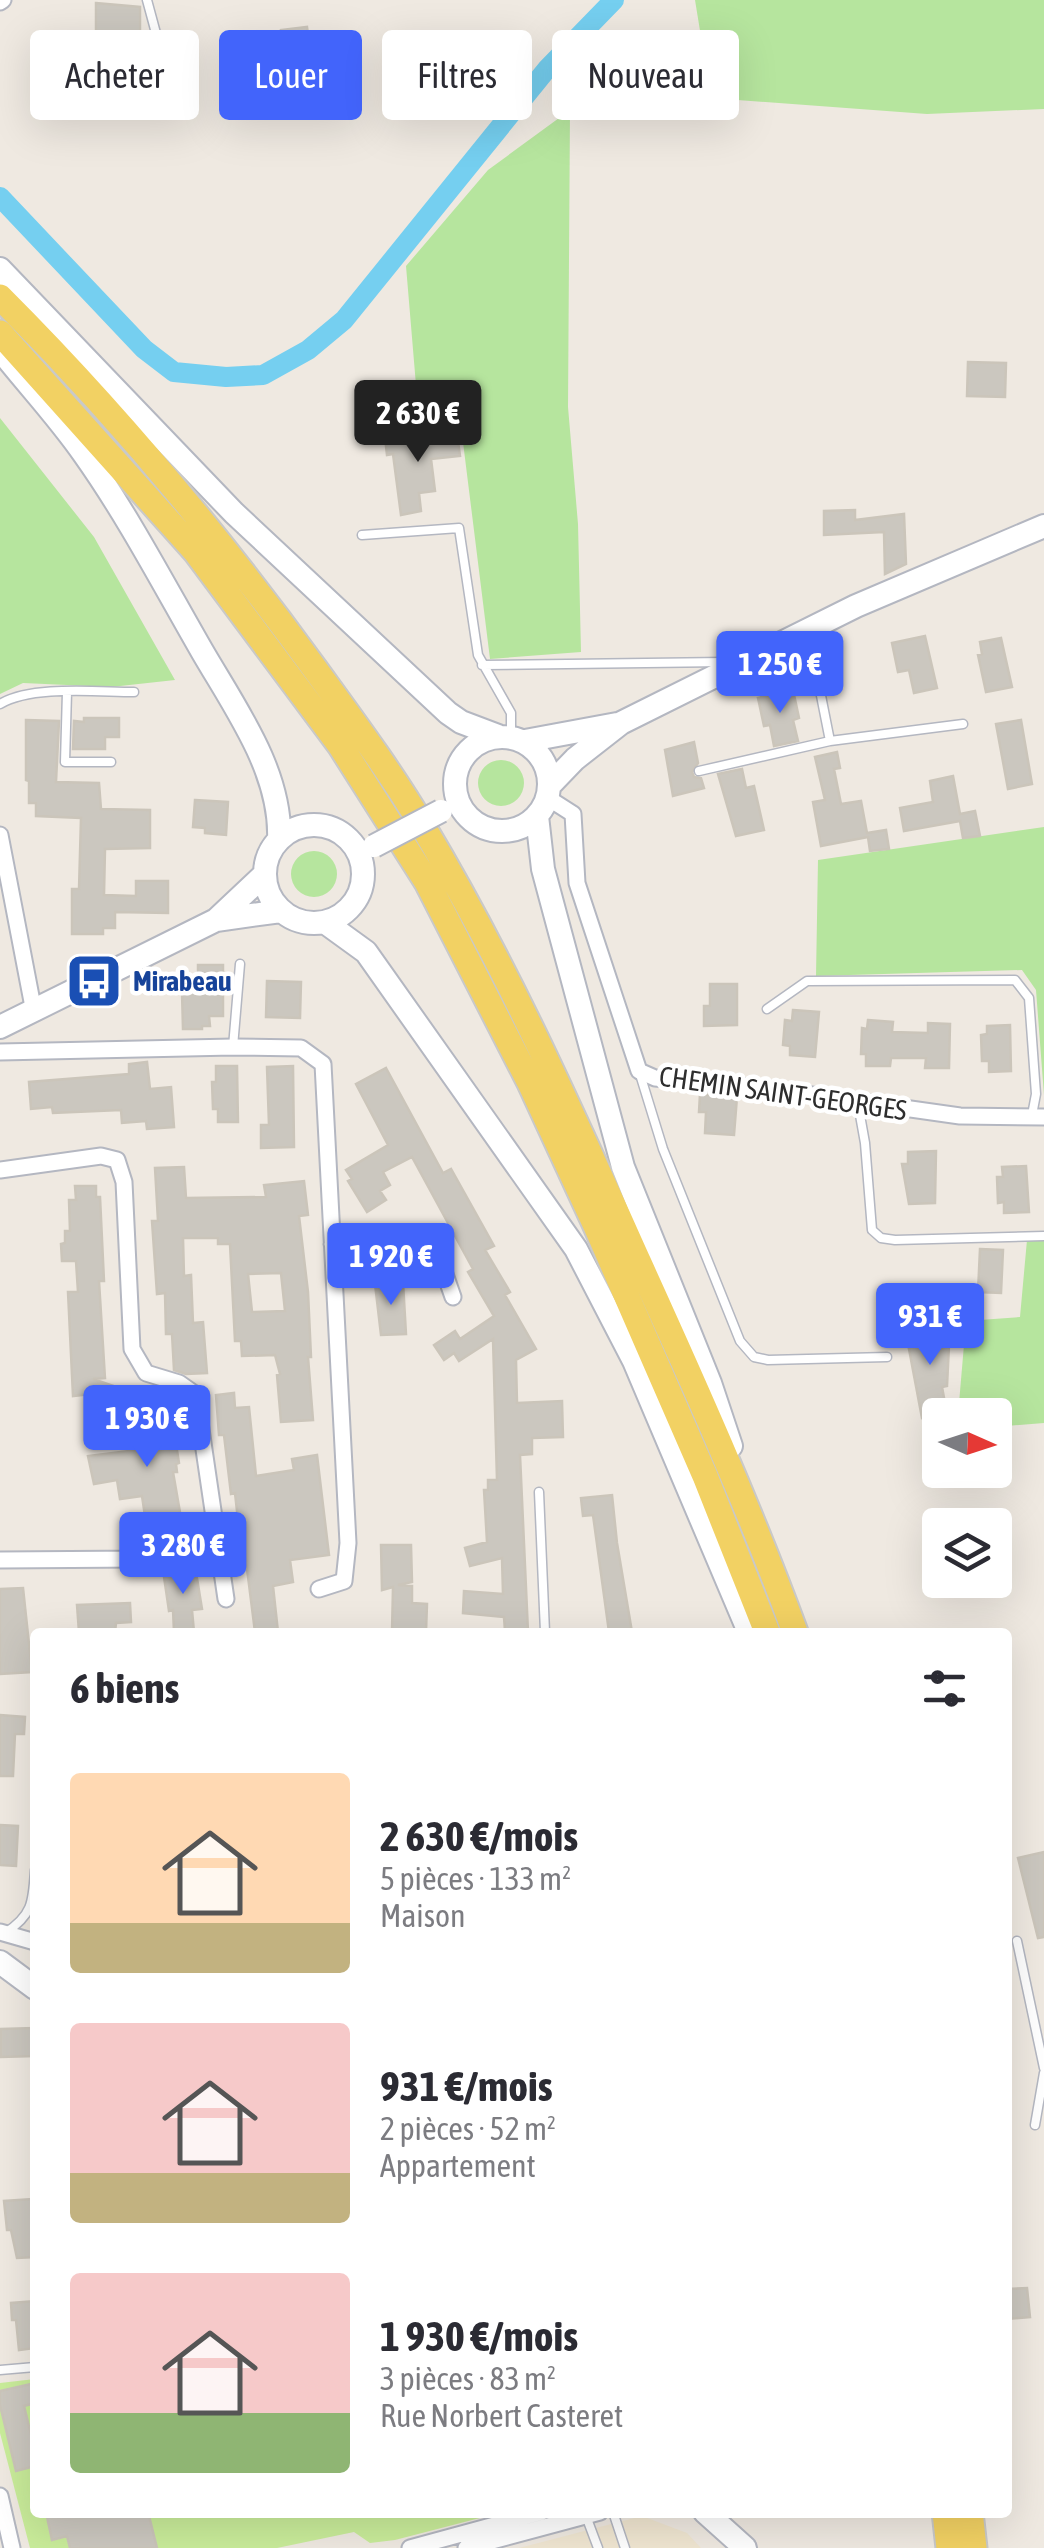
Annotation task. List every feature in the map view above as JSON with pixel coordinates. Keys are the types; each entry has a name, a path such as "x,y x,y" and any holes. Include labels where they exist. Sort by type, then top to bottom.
{"main road":[{"path":"0,269 234,514 448,712 461,722 511,738 538,752 547,768 543,869 623,1167 710,1382 794,1628"},
{"path":"0,297 225,549 345,710 421,823 504,972 548,1062 698,1394 782,1596"},
{"path":"0,334 196,552 340,744 426,882 490,1000 580,1190 705,1476 765,1628"},
{"path":"0,349 82,451 120,508 273,784 280,811 278,840 266,862 265,874 267,888 281,911 310,924 339,918 359,896 366,849"},
{"path":"450,806 487,829 514,830 545,799 574,759 621,724 808,630 1044,526"},
{"path":"366,849 450,806 462,759 483,740 621,724"},
{"path":"278,840 302,826 329,826 366,849"},
{"path":"0,1027 216,920 265,874"},
{"path":"216,920 281,911"},
{"path":"326,923 366,952 576,1249 634,1360 748,1628"},
{"path":"0,1962 30,1984"},
{"path":"691,2518 724,2548"},
{"path":"711,2518 746,2548"},
{"path":"946,2518 949,2548"},
{"path":"971,2518 974,2548"}],"street":[{"name":"CHEMIN SAINT-GEORGES","path":"545,799 573,814 578,883 639,1071 655,1078 762,1088 858,1104 960,1116 1038,1118"},
{"path":"0,835 34,1012"},
{"path":"0,1052 301,1048 323,1064 348,1543 344,1582 318,1589"},
{"path":"0,1170 102,1156 116,1160 124,1182 132,1349 146,1373 180,1383 196,1394 226,1598"},
{"path":"332,1244 413,1240 439,1257 454,1297"},
{"path":"0,1560 140,1559 217,1540"},
{"path":"3,1932 30,1938"},
{"path":"0,2496 12,2548"},
{"path":"410,2548 520,2518"},
{"path":"466,2548 578,2518"}],"lane":[{"path":"147,0 155,30"},
{"path":"362,534 459,528 482,665 511,713 511,738"},
{"path":"808,630 830,742"},
{"path":"482,665 744,662"},
{"path":"67,692 65,762 112,762"},
{"path":"0,704 12,697 67,692 134,692"},
{"path":"699,771 830,742 964,724"},
{"path":"233,1046 240,964"},
{"path":"767,1009 807,980 1015,980 1029,998 1038,1118"},
{"path":"639,1071 663,1149 740,1341 754,1356 768,1360 887,1356"},
{"path":"858,1104 865,1143 868,1216 872,1230 881,1238 1044,1236"},
{"path":"540,1492 545,1628"},
{"path":"3,1932 24,1921 30,1907"},
{"path":"1017,1941 1044,2070 1035,2125"},
{"path":"0,2370 30,2368"},
{"path":"594,2518 598,2548"},
{"path":"615,2518 624,2548"}],"shaded area":[{"path":"647,2518 687,2533 701,2548 519,2548"}],"green space":[{"path":"695,0 1044,0 1044,109 927,114 739,100 739,30 700,30"},
{"path":"556,120 570,120 568,407 578,524 581,652 490,659 460,418 419,421 406,266 488,170"},
{"path":"0,418 94,537 175,680 111,687 23,683 0,694"},
{"path":"501,760 517,767 524,783 517,799 501,806 485,799 478,783 485,767"},
{"path":"1044,827 1044,1095 1036,990 1022,970 816,976 818,860"},
{"path":"314,851 330,858 337,874 330,890 314,897 298,890 291,874 298,858"},
{"path":"1044,1239 1044,1423 1012,1426 1012,1398 959,1398 966,1321 1020,1317 1027,1240"},
{"path":"30,2380 30,2518 480,2518 370,2543 354,2532 277,2548 30,2548 0,2433 0,2383"}],"building":[{"path":"96,3 140,7 140,30 96,30"},
{"path":"968,362 1006,363 1005,397 967,396"},
{"path":"411,433 412,441 457,434 460,456 431,459 435,491 419,493 421,511 401,515 393,454 387,455 385,437"},
{"path":"855,510 855,520 904,514 906,564 885,574 884,532 824,535 824,511"},
{"path":"925,636 937,688 914,693 909,670 898,672 892,643"},
{"path":"1001,638 1012,687 986,692 978,655 982,654 980,642"},
{"path":"793,690 799,718 793,720 798,741 774,746 770,725 764,726 758,698"},
{"path":"84,718 119,718 119,737 105,737 105,749 73,749 74,721 84,722"},
{"path":"26,720 59,721 56,782 99,783 101,809 150,810 150,848 105,849 104,895 136,896 136,881 168,881 168,913 115,912 115,928 103,928 103,934 72,934 72,889 79,889 81,818 36,816 36,803 29,803 26,780"},
{"path":"1021,720 1032,784 1008,789 996,724"},
{"path":"694,742 698,763 692,772 694,777 701,778 704,788 673,796 665,750"},
{"path":"837,752 840,768 834,769 841,804 861,801 867,833 886,830 889,849 870,851 868,837 821,846 813,802 825,800 815,757"},
{"path":"742,769 746,788 754,786 764,830 736,836 718,774"},
{"path":"953,776 960,814 975,811 980,836 963,838 960,821 904,831 900,808 933,802 930,781"},
{"path":"195,800 228,802 226,835 205,833 205,828 193,827"},
{"path":"198,965 223,965 223,1016 209,1016 210,1026 202,1029 183,1029 182,992 198,992"},
{"path":"267,981 301,982 300,1018 266,1017"},
{"path":"710,984 737,984 737,1025 704,1026 704,1006 710,1006"},
{"path":"793,1010 819,1012 815,1057 790,1055 790,1046 783,1045 785,1020 792,1021"},
{"path":"868,1020 893,1022 892,1032 928,1033 928,1023 950,1024 949,1068 925,1068 926,1058 891,1058 890,1066 866,1066 866,1054 861,1054 862,1028 867,1029"},
{"path":"1010,1025 1011,1071 989,1072 989,1061 982,1061 981,1035 987,1034 987,1026"},
{"path":"147,1062 150,1089 171,1087 174,1127 147,1129 146,1121 122,1123 121,1110 53,1113 52,1107 31,1109 29,1082 129,1074 129,1064"},
{"path":"216,1066 237,1066 238,1122 218,1122 218,1109 213,1109 212,1082 216,1082"},
{"path":"293,1066 294,1147 261,1148 261,1125 269,1125 267,1067"},
{"path":"386,1068 443,1173 451,1169 494,1246 485,1250 536,1349 516,1360 517,1403 562,1401 563,1437 532,1438 532,1454 520,1455 528,1628 505,1628 504,1617 463,1613 464,1591 503,1594 502,1558 470,1566 465,1548 487,1542 484,1490 488,1490 488,1480 497,1480 493,1339 459,1361 454,1353 444,1360 434,1345 455,1331 460,1339 494,1316 412,1157 383,1172 390,1185 380,1191 386,1200 367,1212 348,1181 352,1179 346,1170 388,1145 356,1084"},
{"path":"700,1094 737,1097 734,1135 705,1133 706,1112 699,1112"},
{"path":"936,1151 935,1203 909,1204 902,1164 908,1164 908,1152"},
{"path":"1026,1166 1029,1212 1004,1213 1004,1202 998,1203 997,1177 1003,1177 1002,1167"},
{"path":"184,1167 186,1198 266,1197 264,1185 304,1181 308,1215 299,1216 308,1292 313,1420 281,1422 277,1375 280,1374 275,1355 242,1356 241,1341 235,1341 230,1244 218,1244 218,1238 183,1238 184,1276 191,1275 193,1323 203,1322 207,1373 174,1370 172,1334 166,1334 165,1293 157,1294 152,1221 158,1221 155,1168","holes":["281,1273 285,1311 252,1312 248,1274"]},
{"path":"75,1186 96,1186 96,1197 100,1197 104,1281 99,1281 105,1378 93,1379 125,1390 73,1396 68,1292 78,1292 76,1261 62,1261 61,1244 65,1243 65,1231 70,1231 69,1200 76,1200"},
{"path":"980,1249 1003,1250 1001,1293 978,1292"},
{"path":"403,1282 406,1334 381,1335 375,1284"},
{"path":"950,1325 944,1398 922,1398 922,1418 906,1333"},
{"path":"234,1393 235,1408 249,1407 256,1476 294,1470 292,1459 317,1455 329,1555 290,1560 293,1582 273,1586 278,1628 254,1628 242,1529 235,1493 231,1494 224,1435 219,1435 216,1395"},
{"path":"141,1396 164,1403 172,1444 176,1444 179,1463 177,1472 173,1472 187,1535 170,1540 169,1532 148,1536 142,1496 120,1499 117,1480 94,1484 88,1456 137,1450 132,1421"},
{"path":"612,1495 631,1628 608,1628 593,1515 583,1516 581,1498"},
{"path":"381,1545 411,1545 412,1582 398,1585 412,1586 412,1603 427,1604 426,1628 392,1628 393,1587 382,1590"},
{"path":"195,1566 202,1609 192,1610 194,1628 174,1628 163,1570"},
{"path":"23,1588 30,1672 0,1674 0,1589"},
{"path":"130,1603 131,1622 116,1623 115,1628 79,1628 77,1605"},
{"path":"0,1715 25,1717 24,1734 15,1734 13,1776 0,1776"},
{"path":"0,1825 18,1826 16,1866 0,1865"},
{"path":"1044,1852 1044,1937 1038,1938 1018,1858"},
{"path":"30,2028 30,2056 1,2057 1,2029"},
{"path":"30,2199 30,2257 17,2258 11,2230 7,2230 4,2201"},
{"path":"1027,2288 1030,2317 1012,2319 1012,2289"},
{"path":"30,2301 30,2349 19,2350 11,2303"},
{"path":"30,2384 30,2404 24,2406 30,2431 30,2467 16,2471 0,2391"},
{"path":"47,2518 150,2518 157,2548 70,2548 67,2536 52,2540"}],"waterway":[{"path":"0,197 144,349 174,372 226,377 263,375 308,350 344,320 547,69 614,0"}],"place":[{"name":"Mirabeau","path":"94,981"}]}
